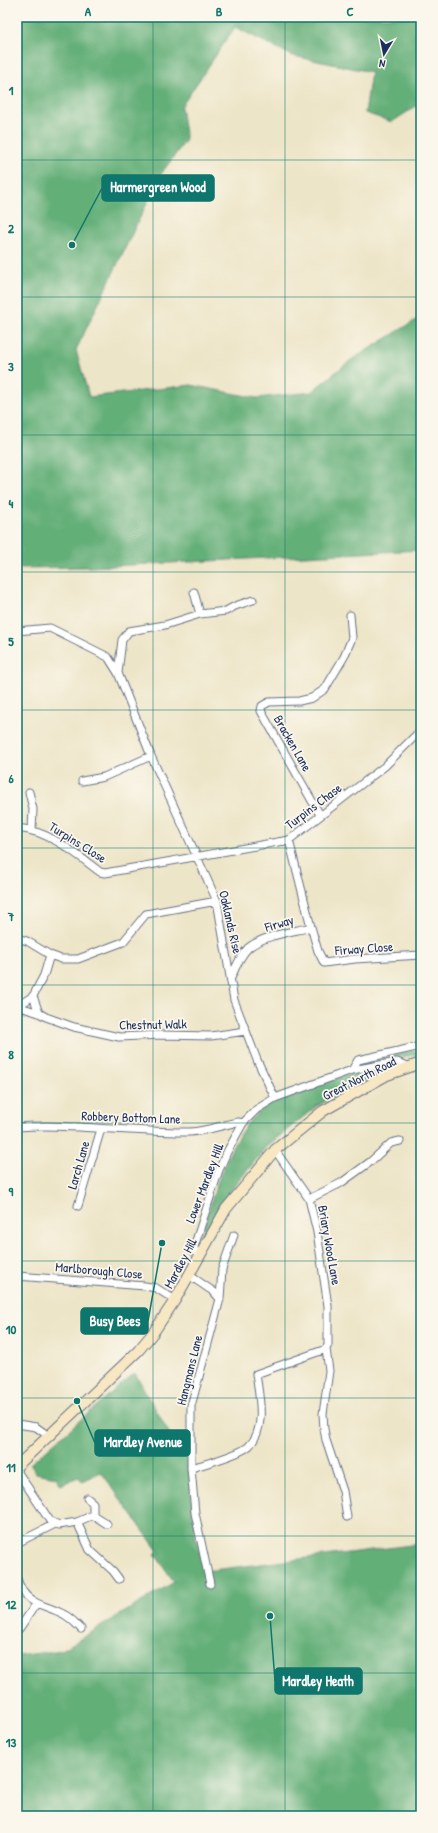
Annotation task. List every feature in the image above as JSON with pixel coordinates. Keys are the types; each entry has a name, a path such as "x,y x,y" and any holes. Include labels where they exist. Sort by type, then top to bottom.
{"main road":[{"name":"Great North Road","path":"275,1150 323,1111 387,1075 421,1063"},
{"name":"Mardley Hill","path":"17,1466 50,1437 138,1351 153,1333 175,1300 199,1254 226,1209 275,1150"}],"street":[{"path":"194,592 200,614"},
{"name":"Oaklands Rise","path":"253,600 235,606 226,611 200,614 165,625 128,631 122,640 118,673 151,756 217,900 234,1000 275,1098"},
{"name":"Bracken Lane","path":"320,815 261,711 262,706 270,702 299,701 312,698 325,689 344,657 352,638 350,615"},
{"path":"17,631 50,628 108,658 118,673"},
{"name":"Turpins Chase","path":"198,857 289,840 385,766 421,730"},
{"path":"82,781 104,777 151,756"},
{"path":"29,792 33,809 32,830"},
{"name":"Turpins Close","path":"17,828 32,830 65,846 100,872 112,872 198,857"},
{"name":"Firway","path":"231,978 239,960 249,948 271,937 311,927 289,840"},
{"path":"17,938 61,959 78,959 123,942 146,914 217,900"},
{"name":"Firway Close","path":"311,927 318,951 324,963 355,959 421,955"},
{"path":"17,1006 33,996 44,975 50,955"},
{"path":"33,996 39,1012"},
{"name":"Chestnut Walk","path":"17,1006 39,1012 46,1017 74,1027 118,1037 162,1035 211,1036 246,1031"},
{"name":"Great North Road","path":"405,1049 421,1046"},
{"name":"Lower Mardley Hill","path":"352,1070 358,1060 405,1049"},
{"name":"Lower Mardley Hill","path":"199,1254 194,1250 195,1240 219,1170 243,1123 257,1108 275,1098 352,1070 397,1062 411,1067"},
{"path":"382,1065 387,1075"},
{"name":"Robbery Bottom Lane","path":"17,1127 70,1126 100,1129 192,1132 238,1122 243,1123"},
{"name":"Larch Lane","path":"78,1206 100,1129"},
{"path":"309,1199 341,1183 370,1162 390,1143 400,1141"},
{"name":"Briary Wood Lane","path":"275,1150 309,1199 317,1232 328,1306 328,1345 326,1349 329,1371 323,1414 324,1429 326,1440 343,1491 347,1517"},
{"name":"Hangmans Lane","path":"210,1584 195,1513 191,1468 191,1406 220,1299 222,1269 234,1236"},
{"path":"189,1275 214,1292 220,1299"},
{"name":"Marlborough Close","path":"17,1276 145,1286 156,1288 175,1300"},
{"path":"191,1468 221,1459 248,1446 255,1436 259,1424 260,1405 256,1374 326,1349"},
{"path":"17,1424 36,1427 50,1437"},
{"path":"17,1471 50,1521 55,1524"},
{"path":"87,1498 92,1503 93,1515"},
{"path":"17,1544 55,1524 77,1522 93,1515"},
{"path":"93,1515 107,1524"},
{"path":"77,1522 90,1550 112,1571 118,1579"},
{"path":"17,1579 25,1594 36,1604 66,1615 81,1629"},
{"path":"18,1629 36,1604"}],"green space":[{"path":"17,17 421,17 421,103 392,122 365,113 371,72 293,56 235,27 181,107 186,140 161,174 76,350 89,397 191,385 257,398 311,392 351,360 421,317 421,550 92,567 17,568"},
{"path":"421,1049 421,1054 390,1058 365,1064 365,1062"},
{"path":"375,1068 379,1074 317,1106 267,1146 221,1203 199,1243 215,1190 230,1153 239,1136 249,1122 261,1110 280,1099 293,1094 359,1071"},
{"path":"135,1373 172,1438 188,1457 195,1533 205,1571 419,1544 421,1552 421,1816 17,1816 17,1656 62,1650 174,1582 155,1554 158,1551 101,1472 82,1481 78,1477 61,1485 56,1477 36,1473 30,1464"}],"place":[{"name":"Harmergreen Wood","path":"72,245"},
{"name":"Busy Bees","path":"162,1243"},
{"name":"Mardley Avenue","path":"77,1401"},
{"name":"Mardley Heath","path":"270,1616"}]}
